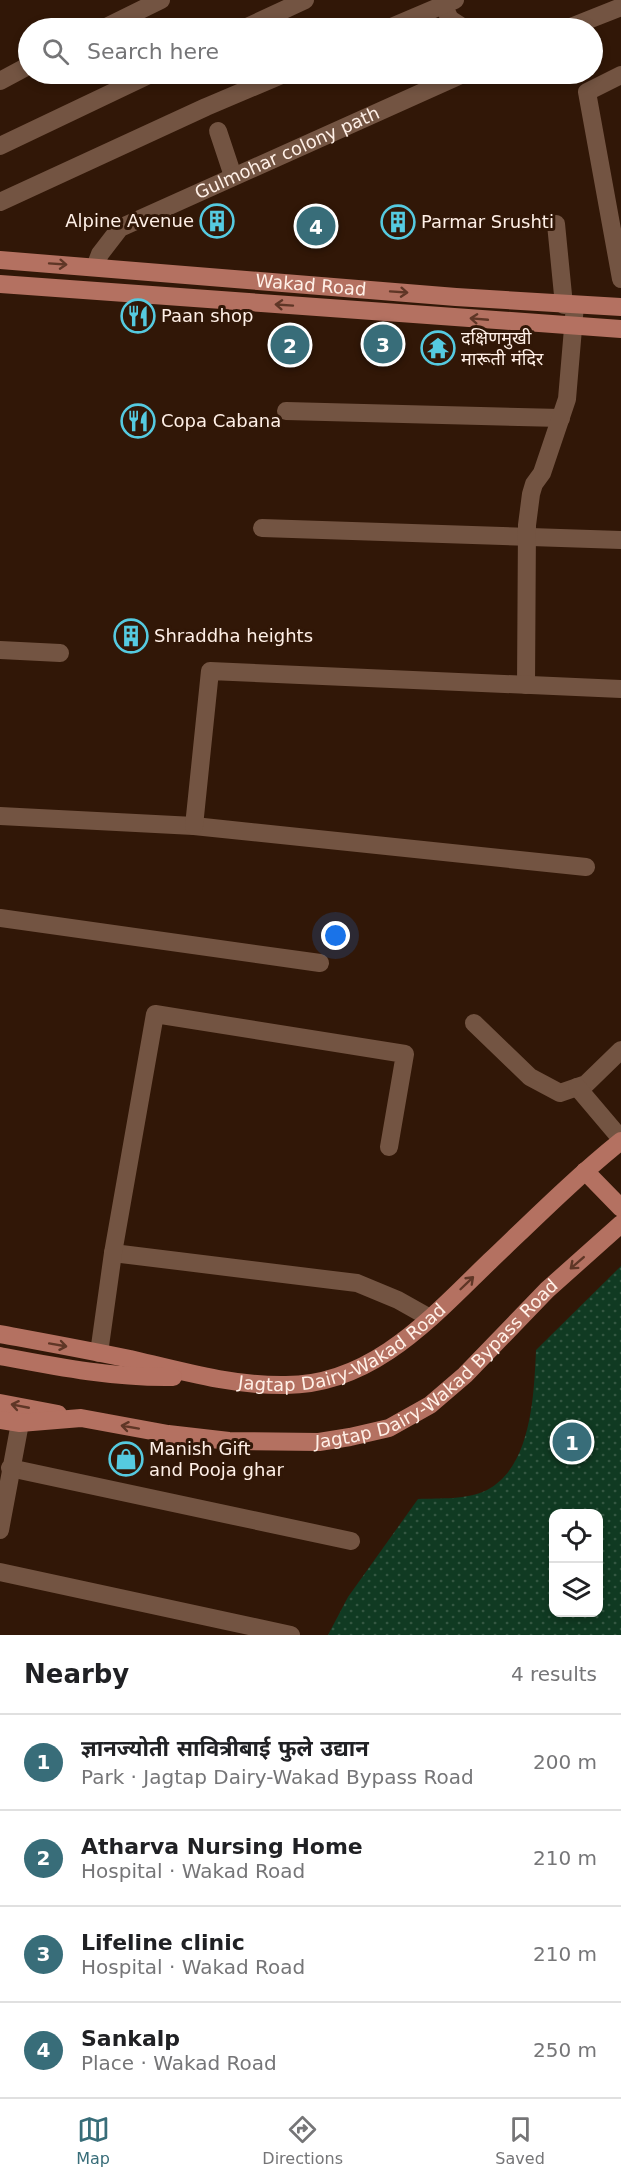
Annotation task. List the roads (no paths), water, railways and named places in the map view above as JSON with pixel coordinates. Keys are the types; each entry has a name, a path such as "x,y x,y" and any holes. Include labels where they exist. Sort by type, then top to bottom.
{"main road":[{"name":"Wakad Road","path":"0,260 569,305 621,307"},
{"name":"Wakad Road","path":"0,284 621,329"},
{"name":"Jagtap Dairy-Wakad Road","path":"0,1334 201,1376 250,1383 288,1386 335,1379 392,1350 430,1318 585,1171 621,1140"},
{"path":"585,1171 621,1208"},
{"name":"Jagtap Dairy-Wakad Bypass Road","path":"81,1418 168,1434 229,1441 319,1442 389,1428 429,1405 465,1375 547,1290 621,1224"},
{"path":"0,1356 74,1370 138,1378 201,1376"},
{"path":"0,1402 81,1418"},
{"path":"0,1420 20,1423 81,1418"}],"street":[{"path":"124,18 161,0"},
{"path":"266,18 305,0"},
{"path":"413,18 449,3 450,18"},
{"path":"593,18 621,7"},
{"path":"0,81 18,71"},
{"path":"621,75 587,92 621,279"},
{"path":"0,146 130,84"},
{"path":"0,202 260,84"},
{"name":"Gulmohar colony path","path":"95,267 99,254 120,228 440,84"},
{"path":"218,131 233,176"},
{"path":"526,685 527,537 531,494 534,484 542,473 567,399 574,326 556,224"},
{"path":"286,411 561,418"},
{"path":"262,528 621,540"},
{"path":"0,650 60,653"},
{"path":"195,826 210,671 621,688"},
{"path":"0,816 195,826 586,867"},
{"path":"0,918 320,963"},
{"path":"99,1353 113,1253 155,1014 405,1054 389,1147"},
{"path":"474,1023 530,1077 560,1093 586,1084 621,1050"},
{"path":"577,1087 621,1140"},
{"path":"113,1253 357,1283 398,1300 430,1318"},
{"path":"0,1530 20,1423"},
{"path":"10,1468 351,1541"},
{"path":"0,1572 291,1635"}],"place":[{"name":"Alpine Avenue","path":"217,221"},
{"name":"Parmar Srushti","path":"398,222"},
{"name":"Sankalp","path":"316,226"},
{"name":"Paan shop","path":"138,316"},
{"name":"Lifeline clinic","path":"383,344"},
{"name":"Atharva Nursing Home","path":"290,345"},
{"name":"दक्षिणमुखी मारूती मंदिर","path":"438,348"},
{"name":"Copa Cabana","path":"138,421"},
{"name":"Shraddha heights","path":"131,636"},
{"name":"ज्ञानज्योती सावित्रीबाई फुले उद्यान","path":"572,1442"},
{"name":"Manish Gift and Pooja ghar","path":"126,1459"}]}
